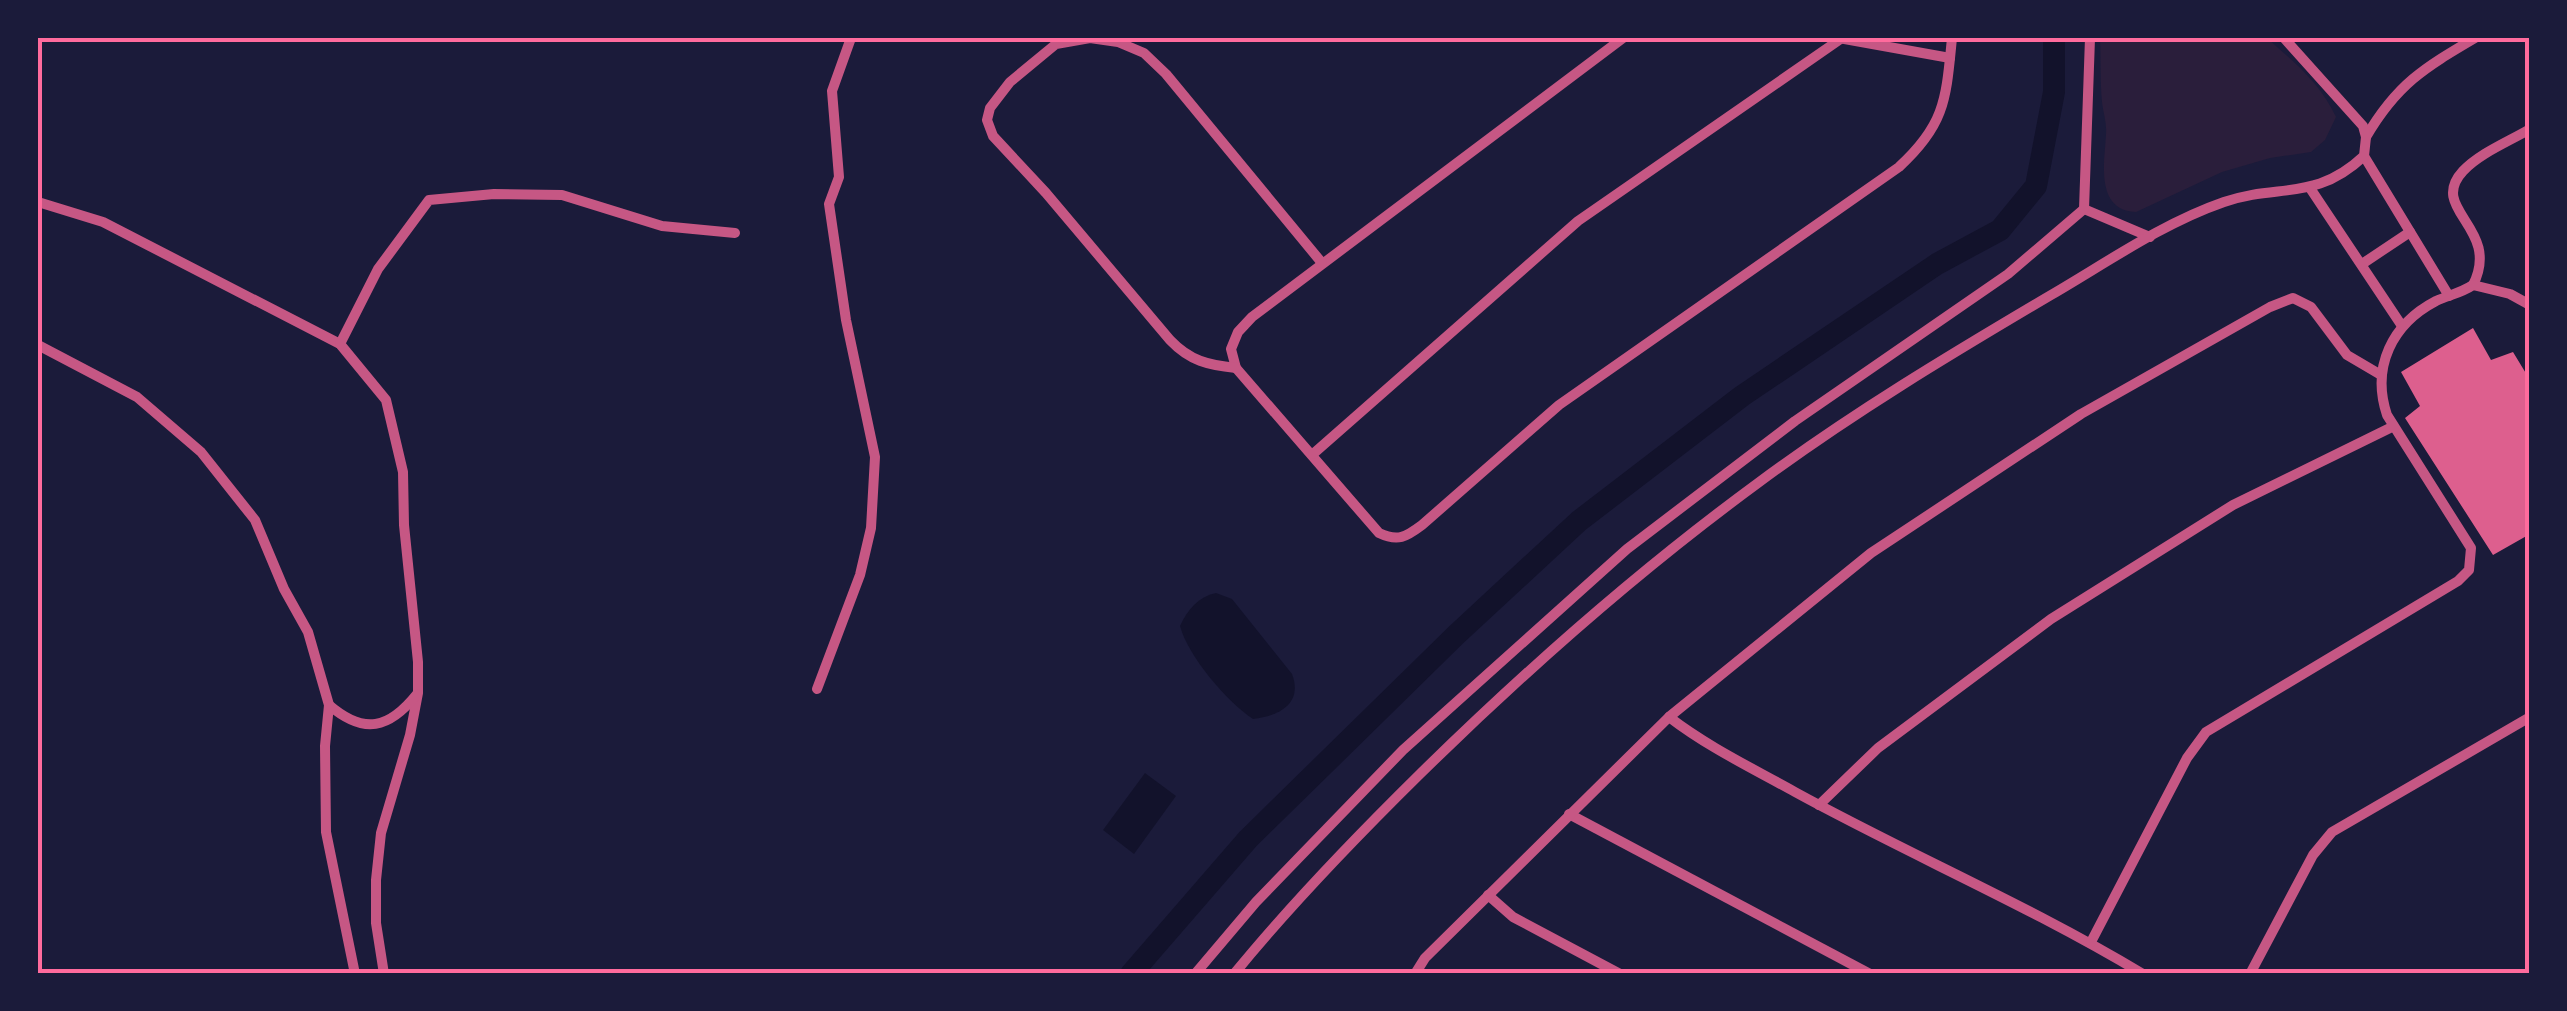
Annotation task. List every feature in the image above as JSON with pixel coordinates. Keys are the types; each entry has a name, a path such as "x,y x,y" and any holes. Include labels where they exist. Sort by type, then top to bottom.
{"street":[{"path":"817,689 860,575 871,528 875,457 846,320 829,204 839,177 832,91 850,38"},
{"path":"1236,368 1204,364 1184,354 1170,340 1046,193 992,136 987,120 998,96 1056,44 1090,38 1118,42 1144,53 1166,74 1322,262"},
{"path":"1623,38 1322,262 1238,332 1231,349 1236,368 1379,533 1393,540 1405,537 1559,405 1899,167 1934,128 1946,100 1952,38"},
{"path":"1313,454 1578,221 1841,38 1950,58"},
{"path":"1195,974 1256,902 1403,750 1627,549 1795,421 2008,274 2084,208 2090,38"},
{"path":"2449,296 2364,156 2366,137 2385,105 2418,72 2475,38"},
{"path":"2290,39 2352,110 2366,137"},
{"path":"2091,942 2187,758 2206,732 2458,581 2468,570 2471,548 2392,427 2382,404 2381,375 2388,347 2402,326 2412,316 2472,284 2482,267 2482,250 2452,200 2454,186 2470,165 2530,129"},
{"path":"1234,974 1278,920 1506,689 1652,564 1759,482 1932,364 2150,237 2224,202 2310,188 2335,179 2364,156"},
{"path":"2310,188 2402,326"},
{"path":"340,344 378,269 428,200 494,194 562,196 662,226 736,233"},
{"path":"38,202 104,222 340,344 386,400 403,472 418,693 405,754 381,833 376,924 384,974"},
{"path":"2084,208 2150,237"},
{"path":"2362,264 2410,232"},
{"path":"2472,284 2530,304"},
{"path":"1415,974 1420,964 1568,814 1670,717 1870,553 2080,414 2285,299 2306,302 2341,349 2381,375"},
{"path":"38,344 137,397 201,452 255,520 284,589 308,632 329,705 325,746 326,832 354,974"},
{"path":"1819,805 1878,748 2050,618 2233,506 2392,427"},
{"path":"329,705 346,719 368,726 395,717 418,693"},
{"path":"1670,717 1704,742 1819,805 2091,942 2143,974"},
{"path":"2250,974 2313,855 2332,832 2530,717"},
{"path":"1568,814 1870,974"},
{"path":"1488,896 1513,917 1620,974"}],"shaded area":[{"path":"2100,38 2267,38 2306,74 2330,105 2336,117 2325,140 2311,152 2270,158 2222,172 2136,212 2113,203 2104,170 2106,130"},
{"path":"1216,593 1232,599 1292,674 1292,700 1272,715 1253,719 1243,711 1221,690 1184,638 1180,626 1186,614 1204,597"},
{"path":"1145,773 1176,796 1134,854 1103,830"}],"building":[{"path":"2473,328 2491,360 2513,352 2530,380 2530,534 2493,555 2405,418 2420,406 2401,372"}],"waterway":[{"path":"1131,974 1248,839 1456,635 1579,521 1742,396 1937,264 2000,230 2036,186 2054,92 2054,38"}]}
